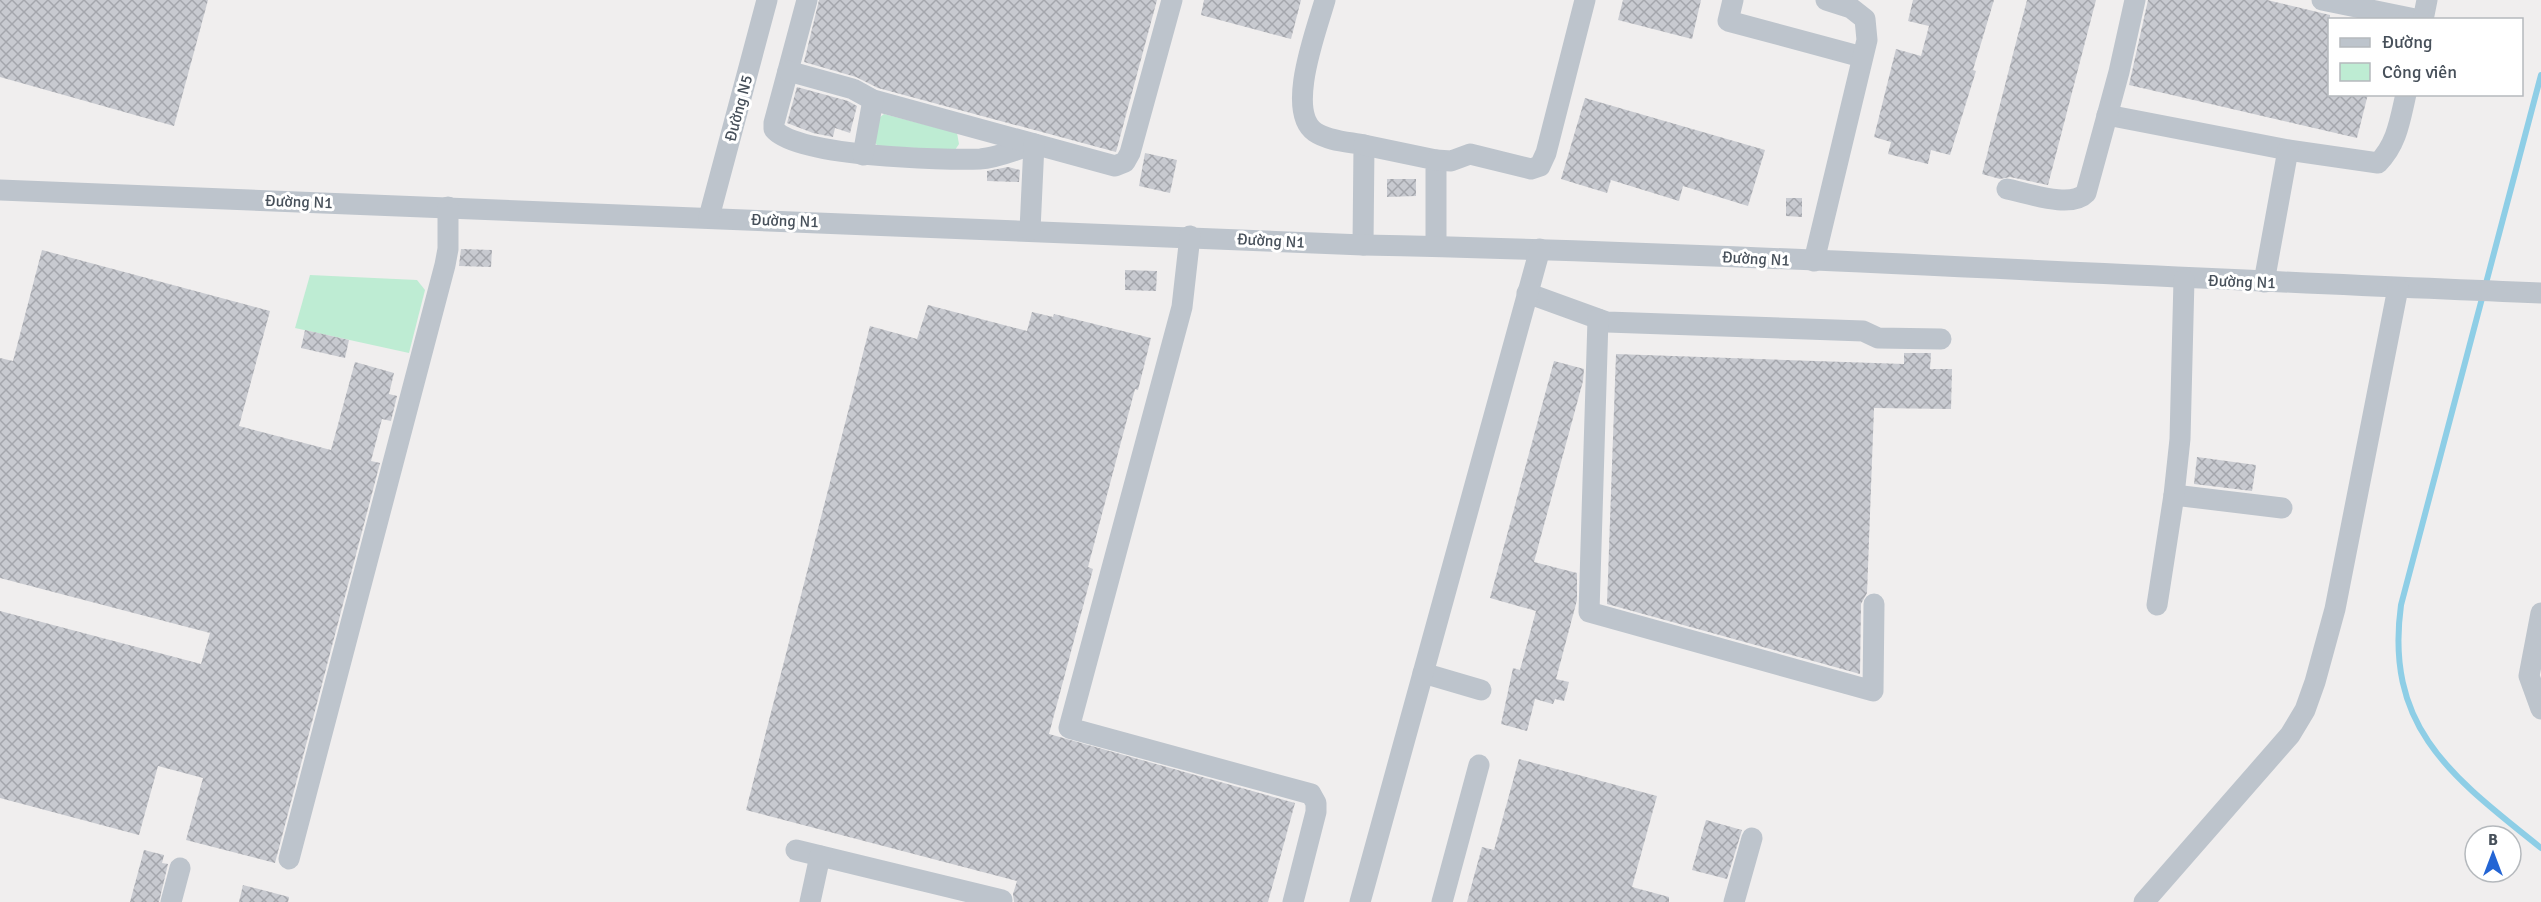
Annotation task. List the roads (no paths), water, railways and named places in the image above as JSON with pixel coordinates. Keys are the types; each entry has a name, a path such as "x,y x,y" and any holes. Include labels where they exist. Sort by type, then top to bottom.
{"street":[{"name":"Đường N5","path":"709,217 767,0"},
{"path":"807,0 774,123 777,133 837,152 863,155 983,159 1034,144"},
{"path":"788,71 853,89 873,100 1115,166 1125,162 1130,153 1172,0"},
{"path":"1325,0 1302,85 1302,105 1313,131 1321,136 1436,160 1451,162 1470,154 1531,169 1540,166 1546,153 1585,0"},
{"path":"1733,0 1728,21 1863,57"},
{"path":"1814,261 1867,40 1865,18 1851,8 1826,0"},
{"path":"2007,189 2070,201 2080,199 2086,193 2134,0"},
{"path":"2322,0 2411,18"},
{"path":"2422,18 2427,0"},
{"path":"2107,116 2288,150 2378,163 2387,154 2396,137 2406,96"},
{"path":"863,155 873,100"},
{"path":"1030,230 1034,144"},
{"path":"1364,145 1364,245"},
{"path":"2265,282 2288,150"},
{"path":"1436,160 1436,246"},
{"name":"Đường N1","path":"0,190 1190,236 1364,245 1539,249 2531,293"},
{"path":"289,860 445,265 448,249 448,207"},
{"path":"1190,236 1182,307 1069,728 1311,794 1316,802 1316,812 1293,902"},
{"path":"1360,902 1539,249"},
{"path":"2157,605 2174,495 2181,416 2184,279"},
{"path":"2144,902 2290,735 2305,710 2335,609 2398,288"},
{"path":"1527,293 1598,319 1618,323 1863,331 1878,338 1941,339"},
{"path":"1598,319 1589,612 1873,691 1874,604"},
{"path":"2174,495 2282,508"},
{"path":"2541,613 2529,676 2541,709"},
{"path":"1423,673 1481,690"},
{"path":"1442,902 1479,765"},
{"path":"1734,902 1752,838"},
{"path":"796,850 1002,900 1001,902"},
{"path":"810,902 820,856"},
{"path":"171,902 180,868"}],"waterway":[{"path":"2541,75 2401,605 2399,648 2403,685 2415,718 2432,747 2480,798 2541,848"}]}
